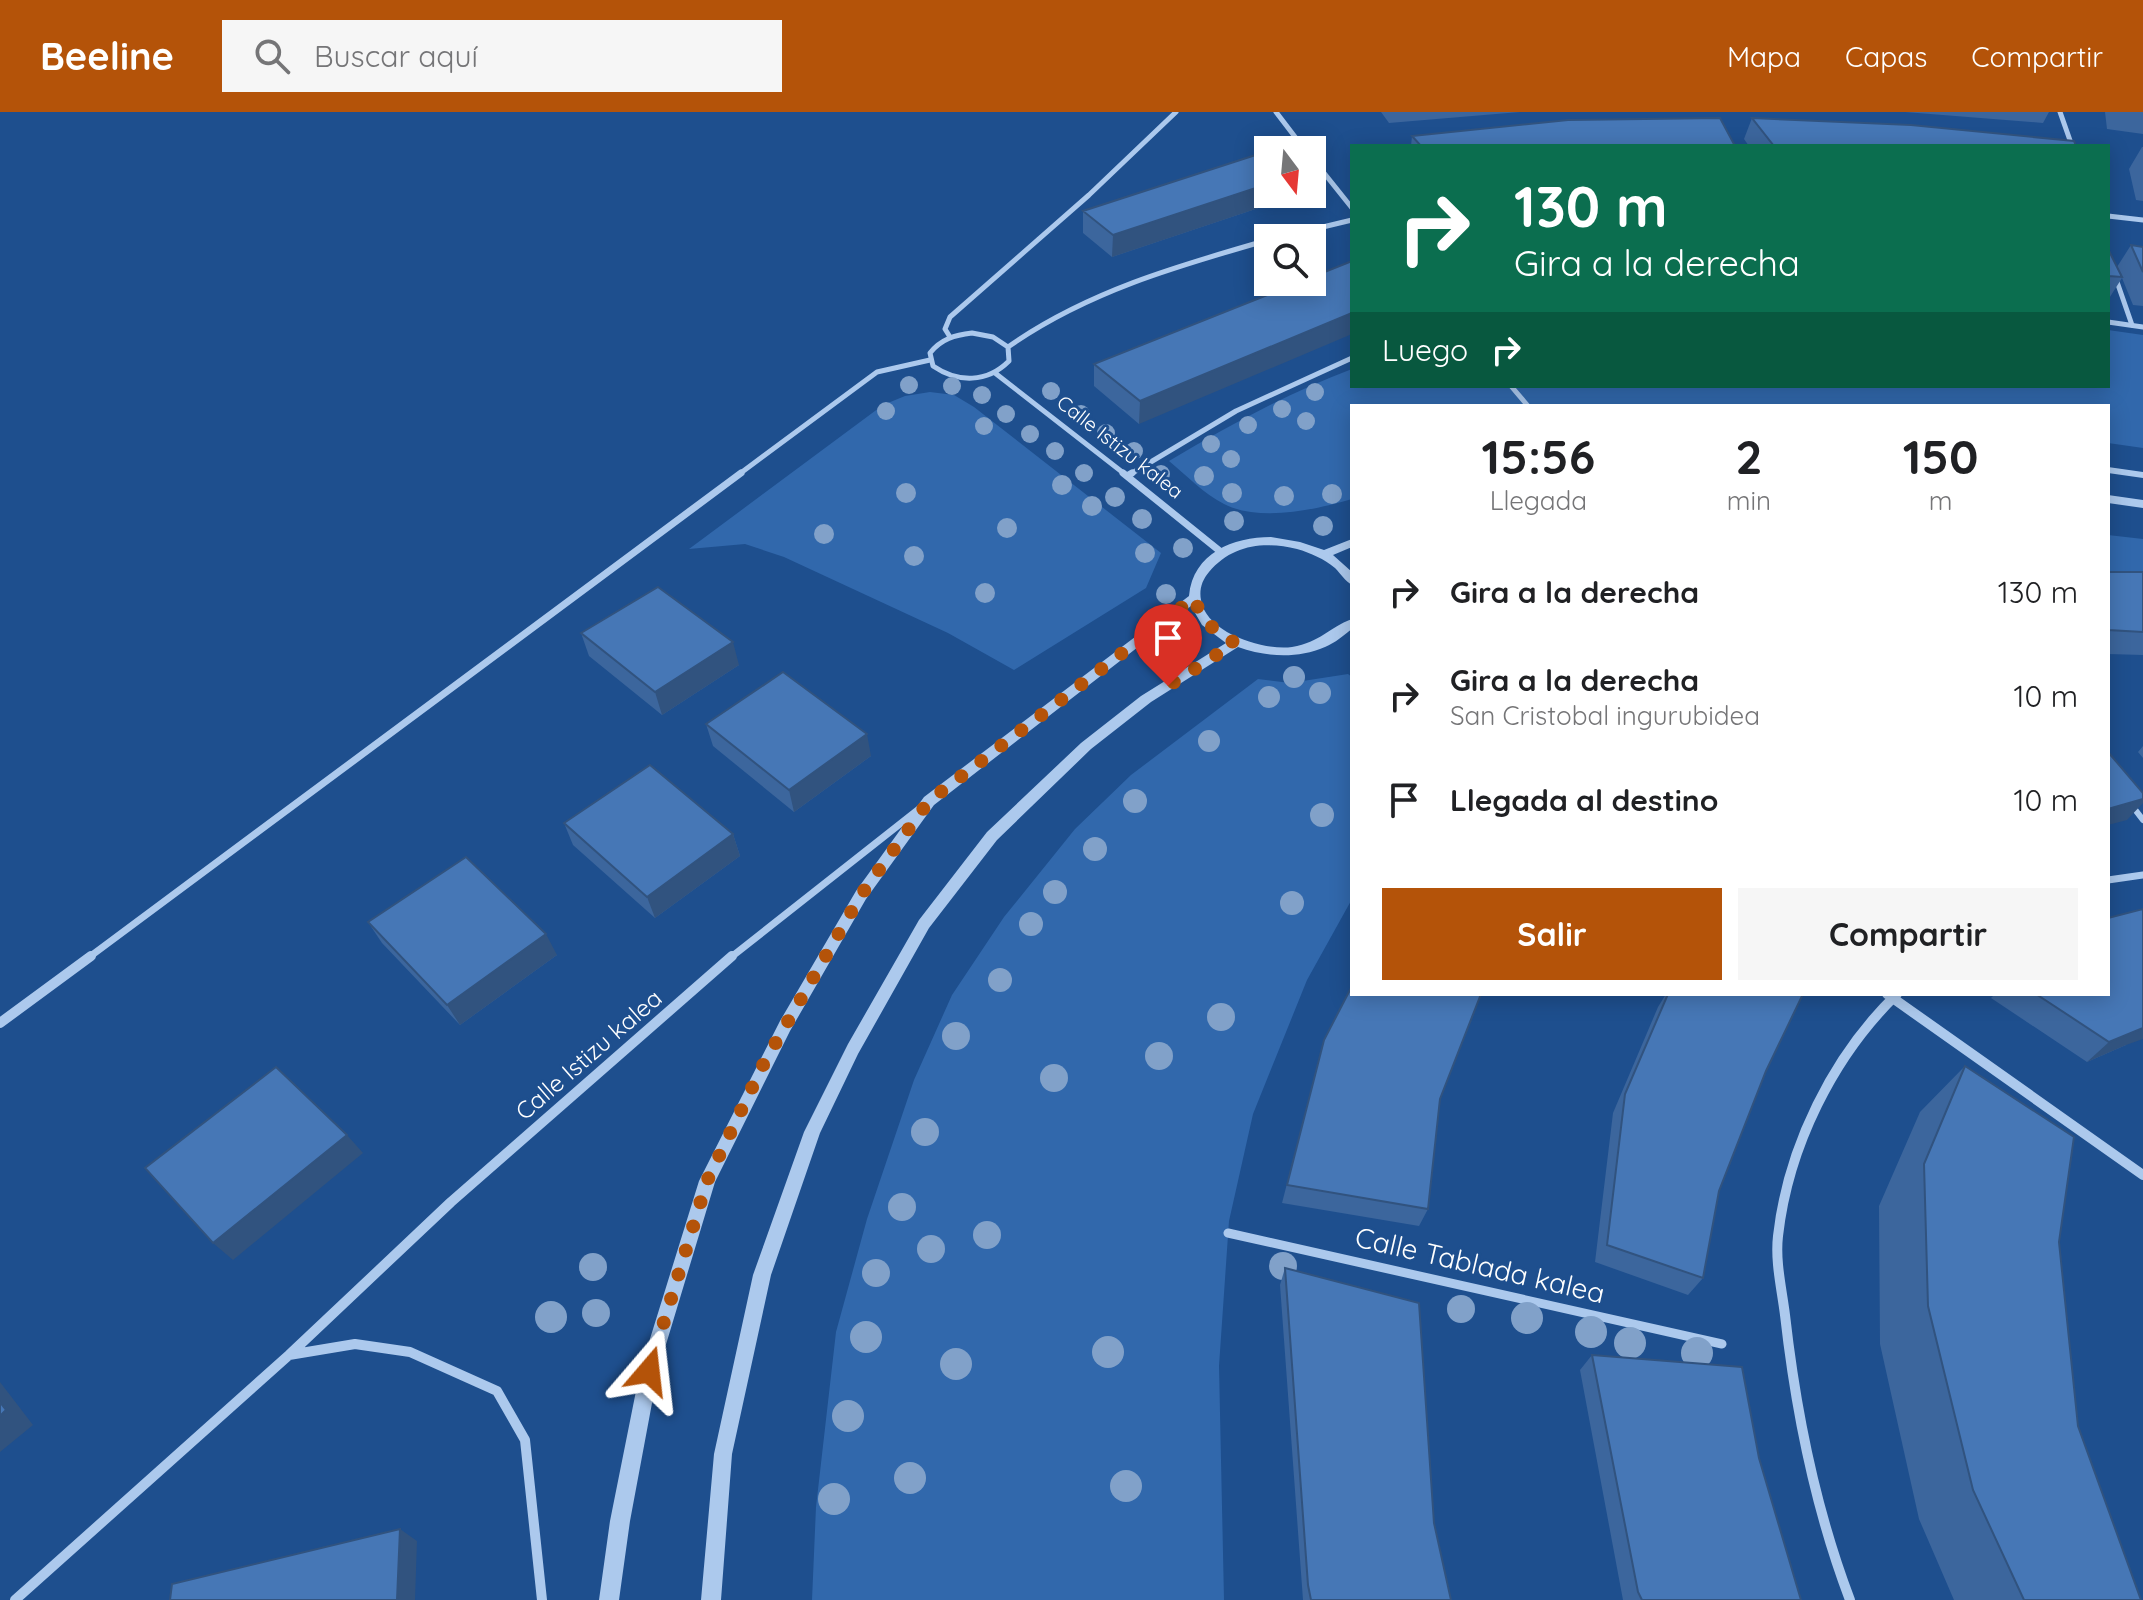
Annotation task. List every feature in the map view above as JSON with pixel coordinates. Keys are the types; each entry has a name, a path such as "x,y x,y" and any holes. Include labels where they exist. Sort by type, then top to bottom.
{"street":[{"path":"950,337 945,329 950,317 1089,195 1176,112"},
{"path":"1276,112 1294,136"},
{"path":"2060,112 2071,144"},
{"path":"1326,176 1350,206"},
{"path":"2110,216 2143,220"},
{"path":"1326,226 1350,220"},
{"path":"1008,347 1079,306 1159,273 1254,244"},
{"path":"2113,269 2132,325"},
{"path":"2110,322 2143,327"},
{"path":"930,360 934,346 950,337 983,334 1008,347"},
{"path":"930,360 940,372 961,379 985,377 1009,361 1008,347"},
{"path":"1127,476 1249,401 1299,377 1350,359"},
{"path":"0,1023 697,509 877,372 930,360"},
{"name":"Calle Istizu kalea","path":"995,373 1221,552"},
{"path":"1513,388 1526,404"},
{"path":"2110,470 2143,475"},
{"path":"2110,499 2143,504"},
{"path":"1350,579 1338,564 1299,545 1271,541 1245,544 1221,552 1205,564 1195,581 1194,598 1200,615 1214,630 1235,643 1261,651 1289,653 1316,648 1338,637 1350,625"},
{"path":"1324,555 1350,544"},
{"path":"609,1600 620,1521 649,1371 707,1181 764,1063 861,895 929,801 1194,598"},
{"path":"711,1600 723,1454 762,1275 812,1132 853,1049 924,924 992,836 1086,746 1146,699 1235,643"},
{"path":"2126,796 2143,820"},
{"name":"Calle Istizu kalea","path":"15,1600 289,1355 451,1202 751,939 929,801"},
{"path":"2110,880 2143,875"},
{"path":"1850,1600 1807,1455 1790,1359 1778,1238 1803,1139 1847,1050 1892,996"},
{"path":"1894,996 2143,1175"},
{"name":"Calle Tablada kalea","path":"1228,1233 1722,1344"},
{"path":"289,1355 355,1344 410,1352 497,1391 525,1440 542,1600"}],"shaded area":[{"path":"2110,330 2143,335 2143,448 2110,443 2110,404 1350,404 1350,500 1287,512 1238,509 1202,490 1169,461 1305,389 1350,370 1350,388 2110,388"},
{"path":"930,392 954,395 974,407 1161,553 1146,588 1014,670 948,633 784,557 745,544 689,549 883,405 905,396"},
{"path":"2110,535 2143,539 2143,582 2110,580"},
{"path":"1350,676 1350,903 1307,980 1253,1114 1229,1221 1219,1366 1224,1600 812,1600 816,1507 836,1332 867,1219 914,1080 952,995 1004,917 1075,829 1131,775 1258,679 1290,683"}],"building":[{"path":"1720,118 1734,144 1419,144 1412,136 1568,120"},
{"path":"1752,118 1911,125 2074,141 2075,144 1772,144"},
{"path":"1254,156 1254,189 1113,235 1083,211"},
{"path":"2131,245 2143,247 2143,272"},
{"path":"2110,253 2122,277 2110,276"},
{"path":"1350,262 1350,314 1140,401 1094,364 1265,296 1326,296 1326,271"},
{"path":"2110,572 2143,572 2143,632 2110,630"},
{"path":"658,587 733,642 655,692 581,633"},
{"path":"783,672 867,734 789,790 706,724"},
{"path":"2110,754 2143,793 2143,799 2110,808"},
{"path":"650,765 733,834 647,897 564,823"},
{"path":"466,857 546,934 447,1005 368,922"},
{"path":"2143,909 2143,1028 2109,1042 2039,996 2110,996 2110,917"},
{"path":"1350,990 1350,996 1480,996 1440,1099 1428,1209 1287,1185 1324,1040"},
{"path":"1667,996 1802,996 1766,1071 1719,1191 1703,1278 1607,1245 1625,1094"},
{"path":"1965,1066 2074,1137 2059,1242 2078,1426 2141,1600 2024,1600 1973,1490 1928,1306 1924,1164"},
{"path":"276,1067 347,1135 213,1243 145,1168"},
{"path":"1285,1268 1419,1303 1434,1523 1451,1600 1311,1600"},
{"path":"1592,1355 1742,1367 1759,1458 1801,1600 1642,1600"},
{"path":"0,1402 6,1410 0,1416"},
{"path":"400,1529 397,1600 170,1600 172,1584"}],"route":[{"path":"649,1371 707,1181 764,1063 861,895 929,801 1194,598 1200,615 1214,630 1235,643 1168,686"}]}
